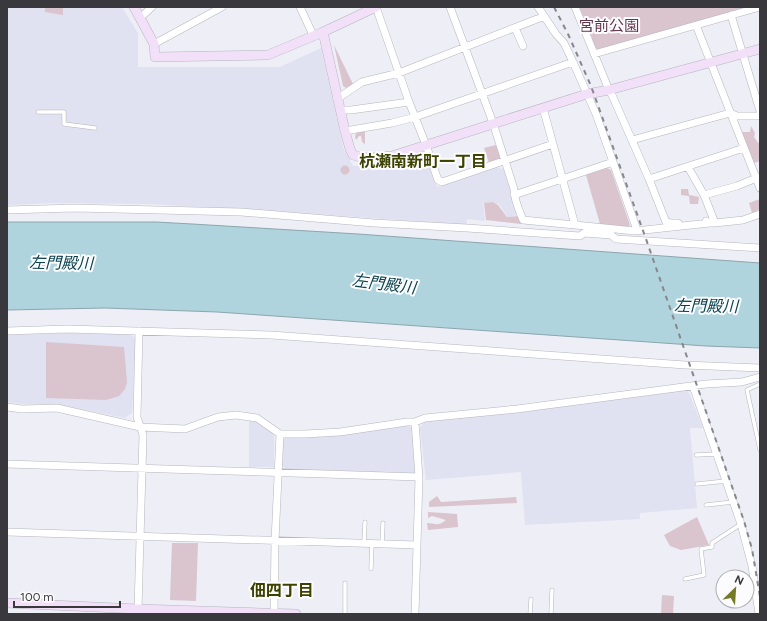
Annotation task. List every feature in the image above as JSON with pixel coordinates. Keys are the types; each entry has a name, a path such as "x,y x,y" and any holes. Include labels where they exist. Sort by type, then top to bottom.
{"street":[{"path":"134,7 154,44 155,57 268,55 323,32 376,7 409,102 426,145 436,178 442,182 553,144"},
{"path":"140,18 152,7"},
{"path":"154,44 222,7"},
{"path":"300,7 313,36"},
{"path":"450,7 493,123 514,189 518,209 523,220 637,231 743,220 760,214"},
{"path":"7,210 75,208 241,212 374,223 580,236 584,233 640,236 596,114 574,62 564,43 556,34 538,7"},
{"path":"575,7 666,222 707,221 713,223"},
{"path":"594,54 760,7"},
{"path":"731,15 760,111"},
{"path":"337,99 362,82 399,73 544,17"},
{"path":"696,25 744,148 758,177 760,188"},
{"path":"515,28 523,46"},
{"path":"323,32 337,99 350,148 353,155 365,158 392,156 587,94 609,90 760,49"},
{"path":"345,131 392,123 415,117 574,62"},
{"path":"340,110 351,110 409,102"},
{"path":"542,108 575,225"},
{"path":"632,140 730,113 737,116 760,116"},
{"path":"649,179 744,148"},
{"path":"514,195 613,162"},
{"path":"688,166 704,195 713,223"},
{"path":"704,195 737,186 758,177"},
{"path":"611,235 616,239 760,248"},
{"path":"7,331 67,329 139,330 271,335 685,365 760,368"},
{"path":"138,611 143,435 137,417 139,330"},
{"path":"7,407 22,409 57,408 140,427 185,429 218,417 236,415 257,418 280,434 305,434 340,432 415,422 425,418 517,409 693,386 742,382 760,377"},
{"path":"693,386 741,524 752,566 759,614"},
{"path":"415,422 420,477 415,614"},
{"path":"274,614 275,541 280,434"},
{"path":"7,464 420,477"},
{"path":"7,532 417,545"},
{"path":"7,603 138,611 296,614"}],"lane":[{"path":"38,112 64,112 64,124 95,128"},
{"path":"760,384 747,390 760,450"},
{"path":"696,455 717,454"},
{"path":"697,484 726,481"},
{"path":"706,504 733,502"},
{"path":"365,522 371,569"},
{"path":"382,544 383,522"},
{"path":"685,579 704,575 701,549 712,547 712,543 741,524"},
{"path":"345,583 345,614"},
{"path":"551,614 552,590"},
{"path":"530,600 530,614"}],"shaded area":[{"path":"7,7 122,7 138,33 138,67 280,67 321,48 344,150 353,166 394,162 424,153 437,187 497,167 504,170 518,215 508,217 499,204 493,202 483,203 485,221 467,219 467,225 149,204 55,203 7,205"},
{"path":"67,333 130,334 136,339 132,413 125,418 56,404 22,404 7,402 7,335"},
{"path":"685,388 690,395 703,428 690,428 697,508 640,513 640,519 525,525 521,472 426,480 420,428 425,421"},
{"path":"249,421 258,421 274,435 274,467 249,467"},
{"path":"407,425 412,428 416,467 415,474 286,470 282,465 283,440 286,437 333,436"}],"green space":[{"path":"45,7 63,7 63,15 45,12"},
{"name":"宮前公園","path":"579,7 750,7 599,50 595,48 589,28"},
{"path":"334,45 353,84 346,88 343,86"},
{"path":"751,126 755,133 754,137 758,143 760,142 760,161 754,163 742,132 750,132"},
{"path":"357,132 365,132 365,144 362,142 361,136 359,136 356,140 355,136"},
{"path":"496,145 500,157 499,159 489,163 484,148"},
{"path":"345,165 350,170 345,175 340,170"},
{"path":"607,168 611,170 630,225 628,227 600,224 586,175"},
{"path":"681,189 688,189 689,195 699,197 698,204 690,204 689,196 681,195"},
{"path":"760,199 760,209 752,213 749,203"},
{"path":"493,202 498,205 507,217 519,216 521,224 486,220 484,203"},
{"path":"46,342 124,347 127,382 125,389 119,396 106,400 46,398"},
{"path":"437,496 441,502 516,497 517,503 429,507 429,502"},
{"path":"428,512 457,514 458,527 428,530 427,523 439,524 446,520 432,516 428,518"},
{"path":"697,517 709,545 681,550 670,546 664,535"},
{"path":"172,543 198,543 196,601 170,600"},
{"path":"662,595 674,596 673,614 661,614"}],"water":[{"name":"左門殿川","path":"7,222 156,222 358,234 760,263 760,348 706,346 217,312 105,308 7,310"}],"railway":[{"path":"554,7 568,34 591,86 646,239 744,521 752,549 760,597"}],"district":[{"name":"杭瀬南新町一丁目","path":"423,161"},
{"name":"佃四丁目","path":"282,590"}]}
